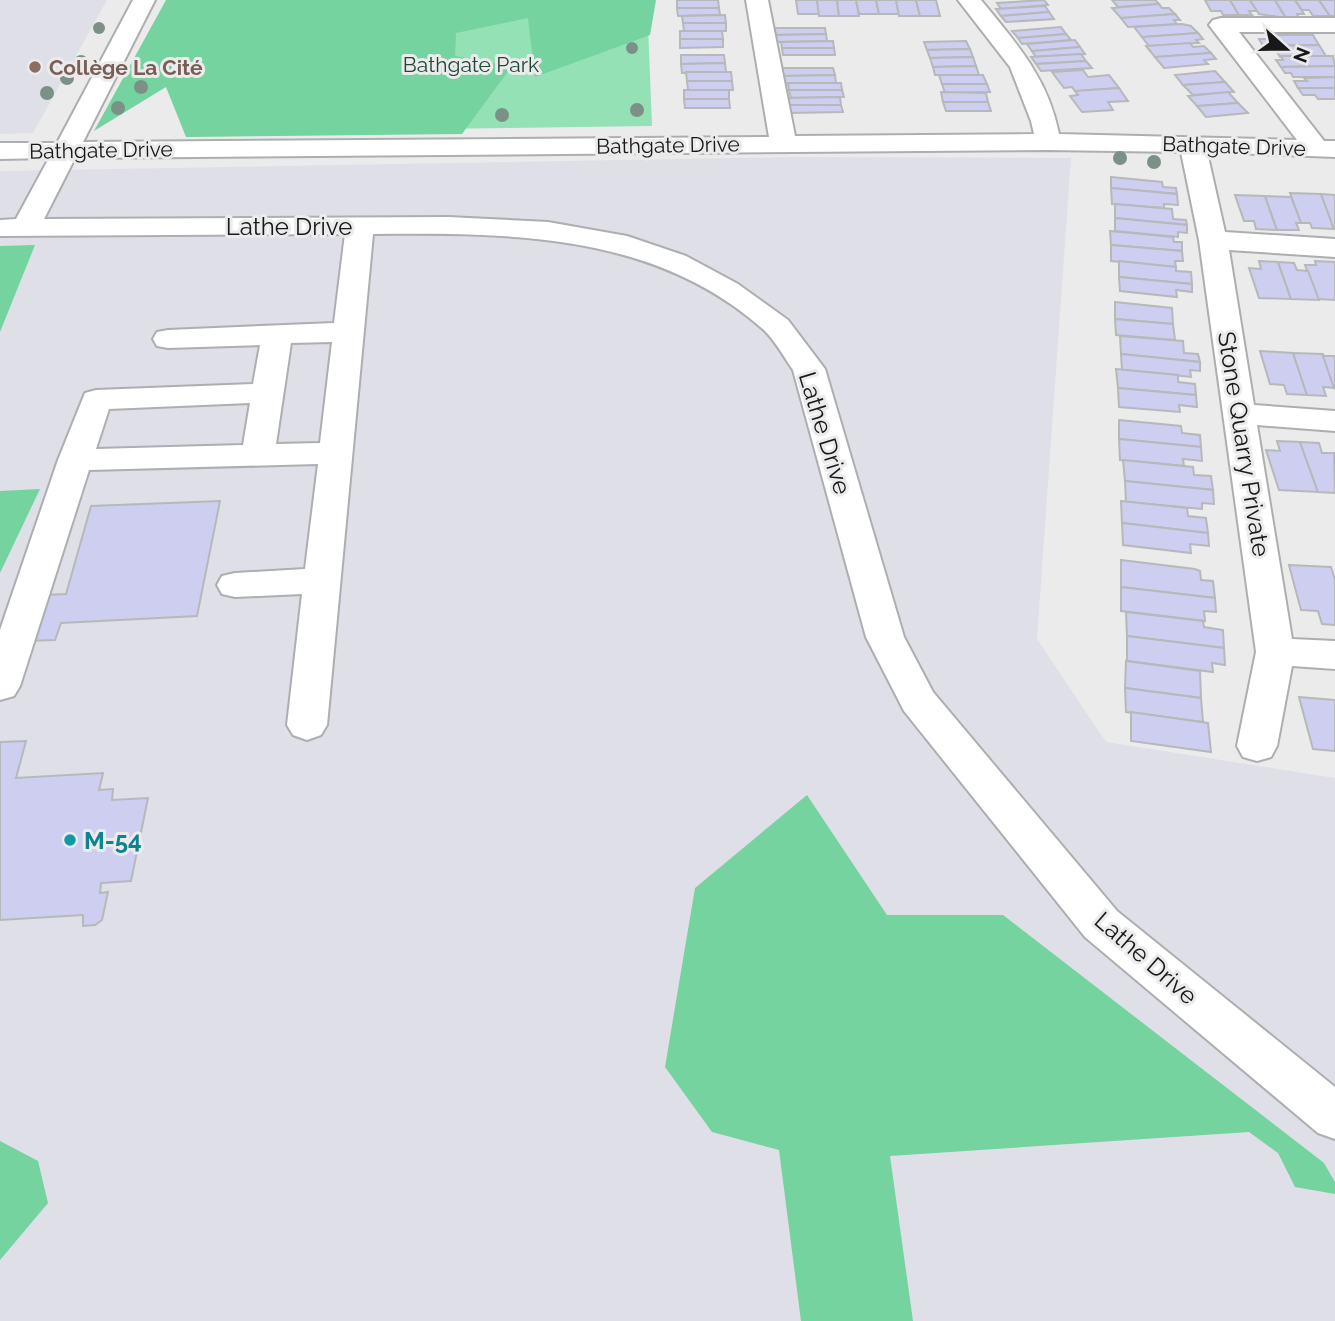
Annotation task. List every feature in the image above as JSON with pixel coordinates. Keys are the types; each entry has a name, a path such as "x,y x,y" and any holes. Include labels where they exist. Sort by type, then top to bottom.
{"street":[{"path":"13,228 65,150 144,0"},
{"path":"757,0 782,130 782,143"},
{"path":"969,0 1022,66 1044,121 1048,142"},
{"path":"1325,149 1308,135 1221,25 1335,25"},
{"name":"Bathgate Drive","path":"0,151 1048,142 1325,149"},
{"name":"Stone Quarry Private","path":"1192,144 1213,240 1275,652 1257,746"},
{"name":"Lathe Drive","path":"13,228 448,225 548,230 617,242 676,262 728,290 777,326 809,369 884,637 918,701 1101,924 1335,1117"},
{"path":"307,725 360,226"},
{"path":"1213,240 1335,248"},
{"path":"169,339 349,332"},
{"path":"258,455 277,335"},
{"path":"0,685 96,400 268,393"},
{"path":"1240,414 1335,421"},
{"path":"75,460 336,453"},
{"path":"235,585 322,581"},
{"path":"1275,652 1335,655"}],"shaded area":[{"name":"Collège La Cité","path":"0,0 107,0 33,133 0,134"},
{"path":"796,157 1071,158 1037,639 1106,742 1335,778 1335,1321 0,1321 0,171"}],"green space":[{"path":"166,0 656,0 650,35 535,77 528,18 456,33 455,56 512,66 462,134 186,137 166,87 94,131"},
{"name":"Bathgate Park","path":"384,0 647,0 652,126 353,130"},
{"path":"35,245 0,332 0,246"},
{"path":"40,489 0,573 0,491"},
{"path":"807,795 887,915 1003,915 1324,1163 1335,1182 1335,1194 1295,1187 1278,1153 1249,1132 890,1156 913,1321 801,1321 779,1150 712,1132 665,1067 695,888"},
{"path":"0,1141 38,1161 48,1203 0,1260"}],"building":[{"path":"677,0 718,0 719,8 677,8"},
{"path":"796,0 817,0 819,14 798,14"},
{"path":"817,0 837,0 839,16 819,16"},
{"path":"837,0 856,0 859,16 839,16"},
{"path":"856,0 876,0 879,14 859,14"},
{"path":"876,0 896,0 899,14 879,14"},
{"path":"896,0 916,0 920,16 899,16"},
{"path":"916,0 936,0 940,16 920,16"},
{"path":"1044,0 1048,5 1001,9 997,3"},
{"path":"1112,0 1155,0 1159,4 1118,7"},
{"path":"1205,0 1230,0 1239,15 1223,15 1221,11 1211,11"},
{"path":"1230,0 1250,0 1257,11 1249,11 1252,15 1239,15"},
{"path":"1250,0 1275,0 1286,18 1259,14"},
{"path":"1275,0 1295,0 1304,14 1297,14 1299,18 1286,18"},
{"path":"1295,0 1319,0 1330,16 1313,16 1309,10 1302,10"},
{"path":"1319,0 1335,0 1335,16 1330,16"},
{"path":"1159,4 1175,14 1121,18 1112,8"},
{"path":"1045,6 1049,12 1001,16 996,9"},
{"path":"677,8 719,8 720,15 678,16"},
{"path":"1049,12 1054,19 1006,22 1001,16"},
{"path":"1175,14 1180,20 1174,20 1177,24 1128,27 1121,18"},
{"path":"725,15 726,23 683,23 682,16"},
{"path":"683,23 726,23 726,31 684,31"},
{"path":"1182,24 1191,26 1198,33 1142,37 1134,27"},
{"path":"1061,27 1066,34 1018,38 1012,31"},
{"path":"774,28 825,28 826,34 776,35"},
{"path":"680,31 722,31 723,39 680,39"},
{"path":"1198,33 1203,39 1196,40 1199,43 1149,46 1142,37"},
{"path":"826,34 827,41 776,42 776,35"},
{"path":"1066,34 1071,40 1022,44 1018,38"},
{"path":"1269,35 1313,35 1319,45 1263,46 1259,39 1272,39"},
{"path":"680,39 723,39 723,47 680,48"},
{"path":"1075,40 1080,47 1032,51 1027,44"},
{"path":"833,41 834,48 782,48 781,42"},
{"path":"966,41 970,49 927,50 924,42"},
{"path":"1190,43 1193,47 1204,46 1211,53 1155,57 1146,46"},
{"path":"1319,45 1326,56 1280,57 1277,52 1267,52 1263,46"},
{"path":"1080,47 1085,54 1036,57 1032,51"},
{"path":"782,48 834,48 835,55 783,55"},
{"path":"970,49 973,57 930,58 927,50"},
{"path":"1211,53 1216,59 1204,60 1208,64 1164,68 1155,57"},
{"path":"1081,54 1086,61 1036,64 1031,57"},
{"path":"681,55 724,55 725,63 681,64"},
{"path":"1281,56 1333,56 1335,66 1281,67 1276,60 1283,60"},
{"path":"973,57 976,66 933,67 930,58"},
{"path":"1086,61 1092,68 1041,71 1036,64"},
{"path":"725,63 726,72 682,73 681,64"},
{"path":"976,66 979,75 935,75 933,67"},
{"path":"1335,66 1335,77 1293,77 1281,67"},
{"path":"781,68 833,68 835,75 782,76"},
{"path":"1083,70 1088,77 1109,75 1119,88 1075,91 1072,87 1064,88 1052,72"},
{"path":"1215,71 1225,82 1183,85 1175,75"},
{"path":"686,72 731,72 732,81 687,81"},
{"path":"835,75 836,83 784,83 782,76"},
{"path":"939,75 983,75 987,84 942,84"},
{"path":"1335,77 1335,88 1298,88 1294,81 1307,81 1304,78"},
{"path":"687,81 732,81 733,90 688,90"},
{"path":"1225,82 1234,92 1193,95 1183,85"},
{"path":"788,83 841,83 842,90 789,90"},
{"path":"942,84 987,84 990,92 945,93"},
{"path":"1119,88 1128,101 1108,102 1113,110 1082,112 1070,96 1078,95 1075,91"},
{"path":"1298,88 1335,88 1335,99 1318,99 1315,95 1303,95"},
{"path":"684,90 729,90 729,99 684,99"},
{"path":"789,90 842,90 844,97 791,98"},
{"path":"941,92 986,93 988,102 943,102"},
{"path":"1228,92 1238,103 1197,106 1188,96"},
{"path":"840,97 841,105 787,105 786,98"},
{"path":"684,99 729,99 730,108 685,108"},
{"path":"943,102 988,102 991,111 946,111"},
{"path":"1238,103 1248,113 1206,117 1197,106"},
{"path":"787,105 841,105 843,112 788,113"},
{"path":"1111,177 1162,182 1163,187 1176,188 1177,194 1111,188"},
{"path":"1111,188 1177,194 1178,205 1164,204 1164,208 1112,204"},
{"path":"1290,193 1321,194 1334,229 1312,228 1310,223 1301,223"},
{"path":"1321,194 1335,195 1335,229 1334,229"},
{"path":"1235,195 1265,196 1277,230 1256,229 1254,221 1244,221"},
{"path":"1265,196 1291,197 1301,223 1296,223 1299,230 1277,230"},
{"path":"1115,204 1172,209 1173,219 1186,220 1187,225 1115,218"},
{"path":"1115,218 1187,225 1187,233 1178,232 1178,237 1115,231"},
{"path":"1110,231 1173,237 1174,242 1182,242 1182,251 1111,245"},
{"path":"1111,245 1182,251 1183,261 1175,261 1176,267 1111,261"},
{"path":"1119,261 1176,267 1176,271 1191,272 1192,284 1119,277"},
{"path":"1259,261 1278,262 1291,299 1259,298 1249,268 1261,269"},
{"path":"1315,261 1335,262 1335,300 1318,299 1305,265 1316,265"},
{"path":"1278,262 1294,263 1297,270 1308,271 1319,300 1291,299"},
{"path":"1119,277 1192,284 1192,292 1176,290 1177,297 1120,291"},
{"path":"1115,302 1172,308 1173,324 1115,319"},
{"path":"1115,319 1173,324 1175,340 1116,335"},
{"path":"1120,336 1183,341 1184,353 1198,354 1200,362 1121,354"},
{"path":"1260,351 1293,353 1307,395 1287,394 1284,385 1270,384"},
{"path":"1293,353 1323,354 1334,388 1323,387 1326,396 1307,395"},
{"path":"1121,354 1200,362 1200,371 1190,370 1191,377 1122,370"},
{"path":"1323,356 1335,356 1335,389 1334,388"},
{"path":"1116,369 1178,375 1178,382 1195,384 1196,395 1118,388"},
{"path":"1118,388 1196,395 1197,407 1179,405 1180,412 1119,407"},
{"path":"1119,420 1181,426 1182,433 1200,435 1201,447 1119,439"},
{"path":"1119,439 1201,447 1202,461 1183,459 1184,466 1120,460"},
{"path":"1277,441 1300,442 1318,492 1279,490 1266,450 1280,451"},
{"path":"1300,442 1319,443 1322,453 1334,453 1335,493 1318,492"},
{"path":"1123,460 1193,467 1194,475 1211,476 1213,490 1125,481"},
{"path":"1125,481 1213,490 1214,504 1202,503 1202,509 1126,502"},
{"path":"220,501 197,616 61,623 55,640 28,641 42,595 66,594 91,506"},
{"path":"1121,501 1187,508 1188,516 1206,518 1208,533 1122,523"},
{"path":"1122,523 1208,533 1209,546 1190,544 1191,553 1123,545"},
{"path":"1121,560 1200,571 1201,580 1213,581 1215,598 1121,587"},
{"path":"1289,565 1331,567 1335,580 1335,625 1322,624 1318,611 1301,610"},
{"path":"1121,587 1215,598 1216,612 1204,611 1205,621 1121,611"},
{"path":"1126,612 1203,621 1204,627 1223,630 1224,648 1127,636"},
{"path":"1127,636 1224,648 1225,665 1212,663 1213,672 1127,661"},
{"path":"1126,661 1200,671 1201,698 1125,688"},
{"path":"1125,688 1201,698 1203,722 1126,712"},
{"path":"1299,697 1335,700 1335,751 1313,749"},
{"path":"1131,712 1208,723 1211,752 1131,741"},
{"name":"M-54","path":"26,741 16,778 103,773 99,790 113,789 112,800 148,798 131,881 101,883 100,893 108,892 102,920 95,925 83,926 83,915 0,920 0,742"}],"place":[{"name":"Collège La Cité","path":"35,67"},
{"name":"M-54","path":"70,840"}]}
